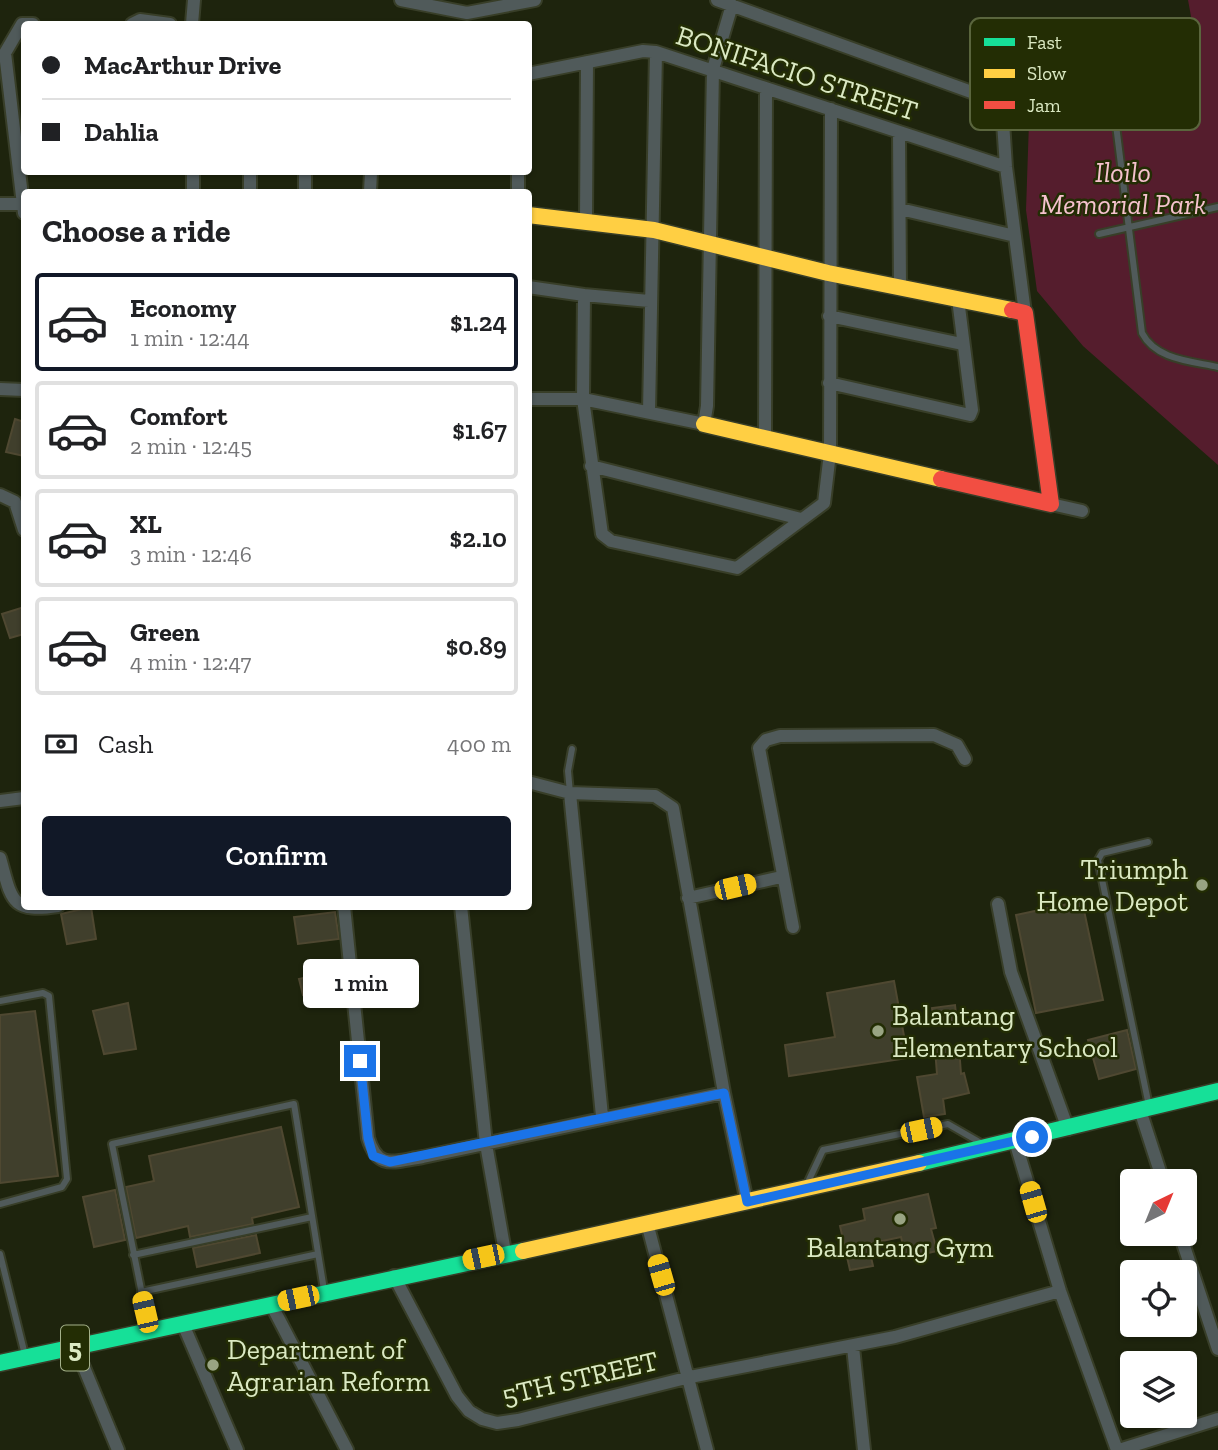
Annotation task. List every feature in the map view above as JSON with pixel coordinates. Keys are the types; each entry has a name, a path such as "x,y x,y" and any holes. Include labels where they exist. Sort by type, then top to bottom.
{"main road":[{"path":"532,215 654,230 712,242 828,273 1025,313 1051,505 704,424"},
{"name":"5","path":"0,1363 505,1252 747,1202 1068,1129 1218,1091"}],"street":[{"path":"192,21 194,0"},
{"path":"401,0 467,19 535,0"},
{"path":"717,0 970,90"},
{"path":"532,399 583,399 704,424 712,242 713,69 732,5"},
{"path":"21,33 5,53 19,135 21,164"},
{"name":"BONIFACIO STREET","path":"532,74 643,51 656,52 1006,167"},
{"path":"649,412 649,301 654,230 656,52"},
{"path":"586,220 587,62"},
{"path":"9,83 21,83"},
{"path":"765,438 766,88"},
{"path":"583,295 583,399 602,534 611,541 734,569 823,506 830,453 828,273 831,109"},
{"path":"1004,130 1025,313"},
{"path":"899,132 900,288"},
{"path":"0,204 21,207"},
{"path":"900,209 1015,236"},
{"path":"532,288 649,301"},
{"path":"829,383 967,417 972,410 958,299"},
{"path":"829,316 962,344"},
{"path":"0,389 21,390"},
{"path":"592,466 802,519"},
{"path":"0,495 15,502 21,521"},
{"path":"1051,505 1082,511"},
{"path":"793,927 781,877 759,748 765,740 780,736 934,735 957,745 965,759"},
{"path":"532,783 570,793 655,796 666,800 673,808 724,1093 747,1202"},
{"path":"570,793 602,1116"},
{"path":"0,801 21,798"},
{"path":"0,858 11,896 21,907"},
{"path":"688,898 781,877"},
{"path":"998,904 1011,972 1068,1129"},
{"path":"344,910 368,1138 373,1156 390,1162 486,1144 602,1116 724,1093"},
{"path":"461,910 486,1144 505,1252"},
{"path":"1145,1109 1160,1169"},
{"path":"1015,1141 1060,1291 1118,1450 1218,1419"},
{"path":"647,1223 708,1450"},
{"path":"1185,1246 1218,1349"},
{"name":"5TH STREET","path":"394,1276 457,1396 482,1419 497,1423 690,1377 853,1347 958,1321 1060,1291"},
{"path":"271,1304 347,1450"},
{"path":"183,1324 237,1450"},
{"path":"853,1347 864,1450"},
{"path":"76,1348 118,1450"}],"lane":[{"path":"1117,130 1142,333 1147,342 1166,355 1218,367"},
{"path":"1099,234 1218,207"},
{"path":"570,793 568,771 572,749"},
{"path":"1145,1109 1098,860 1102,853 1148,842"},
{"path":"0,1001 43,993 49,996 67,1179 62,1187 0,1204"},
{"path":"150,1331 112,1144 294,1104 324,1293"},
{"path":"804,1188 823,1150 948,1124 989,1147"},
{"path":"133,1255 312,1217"},
{"path":"0,1254 25,1357"},
{"path":"141,1292 318,1254"}],"green space":[{"name":"Iloilo Memorial Park","path":"1188,0 1218,0 1218,465 1083,346 1037,291 1026,210 1029,130 1200,130 1200,18 1191,18"}],"building":[{"path":"15,419 21,421 21,455 6,452"},
{"path":"21,608 21,635 10,638 2,614"},
{"path":"1082,901 1103,1000 1036,1013 1016,915"},
{"path":"91,910 96,939 67,944 61,914"},
{"path":"335,912 339,939 298,944 294,917"},
{"path":"321,974 325,991 303,995 299,979"},
{"path":"894,981 908,1058 789,1076 785,1045 835,1037 827,993"},
{"path":"128,1003 136,1049 104,1054 93,1011"},
{"path":"955,1005 957,1023 935,1026 932,1008"},
{"path":"35,1011 58,1176 0,1183 0,1015"},
{"path":"1127,1030 1136,1069 1099,1079 1088,1040"},
{"path":"959,1047 961,1074 964,1073 969,1093 943,1099 945,1114 924,1117 917,1077 937,1074 935,1049"},
{"path":"281,1127 299,1207 252,1218 253,1224 190,1237 188,1226 136,1238 126,1187 154,1181 149,1156"},
{"path":"115,1190 125,1240 94,1247 83,1197"},
{"path":"928,1194 936,1228 931,1229 937,1251 906,1258 901,1237 868,1244 873,1266 850,1270 840,1226 865,1220 863,1209"},
{"path":"256,1235 260,1253 197,1267 193,1248"}],"traffic: fast":[{"path":"919,1163 1218,1091"},
{"path":"0,1363 523,1251"}],"traffic: slow":[{"path":"532,215 654,230 828,273 1012,310"},
{"path":"704,424 941,479"},
{"path":"523,1251 919,1163"}],"traffic: jam":[{"path":"941,479 1051,504 1025,313 1012,310"}],"place":[{"name":"Triumph Home Depot","path":"1202,885"},
{"name":"Balantang Elementary School","path":"878,1031"},
{"name":"Balantang Gym","path":"900,1219"},
{"name":"Department of Agrarian Reform","path":"213,1365"}],"route":[{"path":"360,1061 368,1138 373,1156 390,1162 486,1144 602,1116 724,1093 747,1202 1032,1137"}]}
